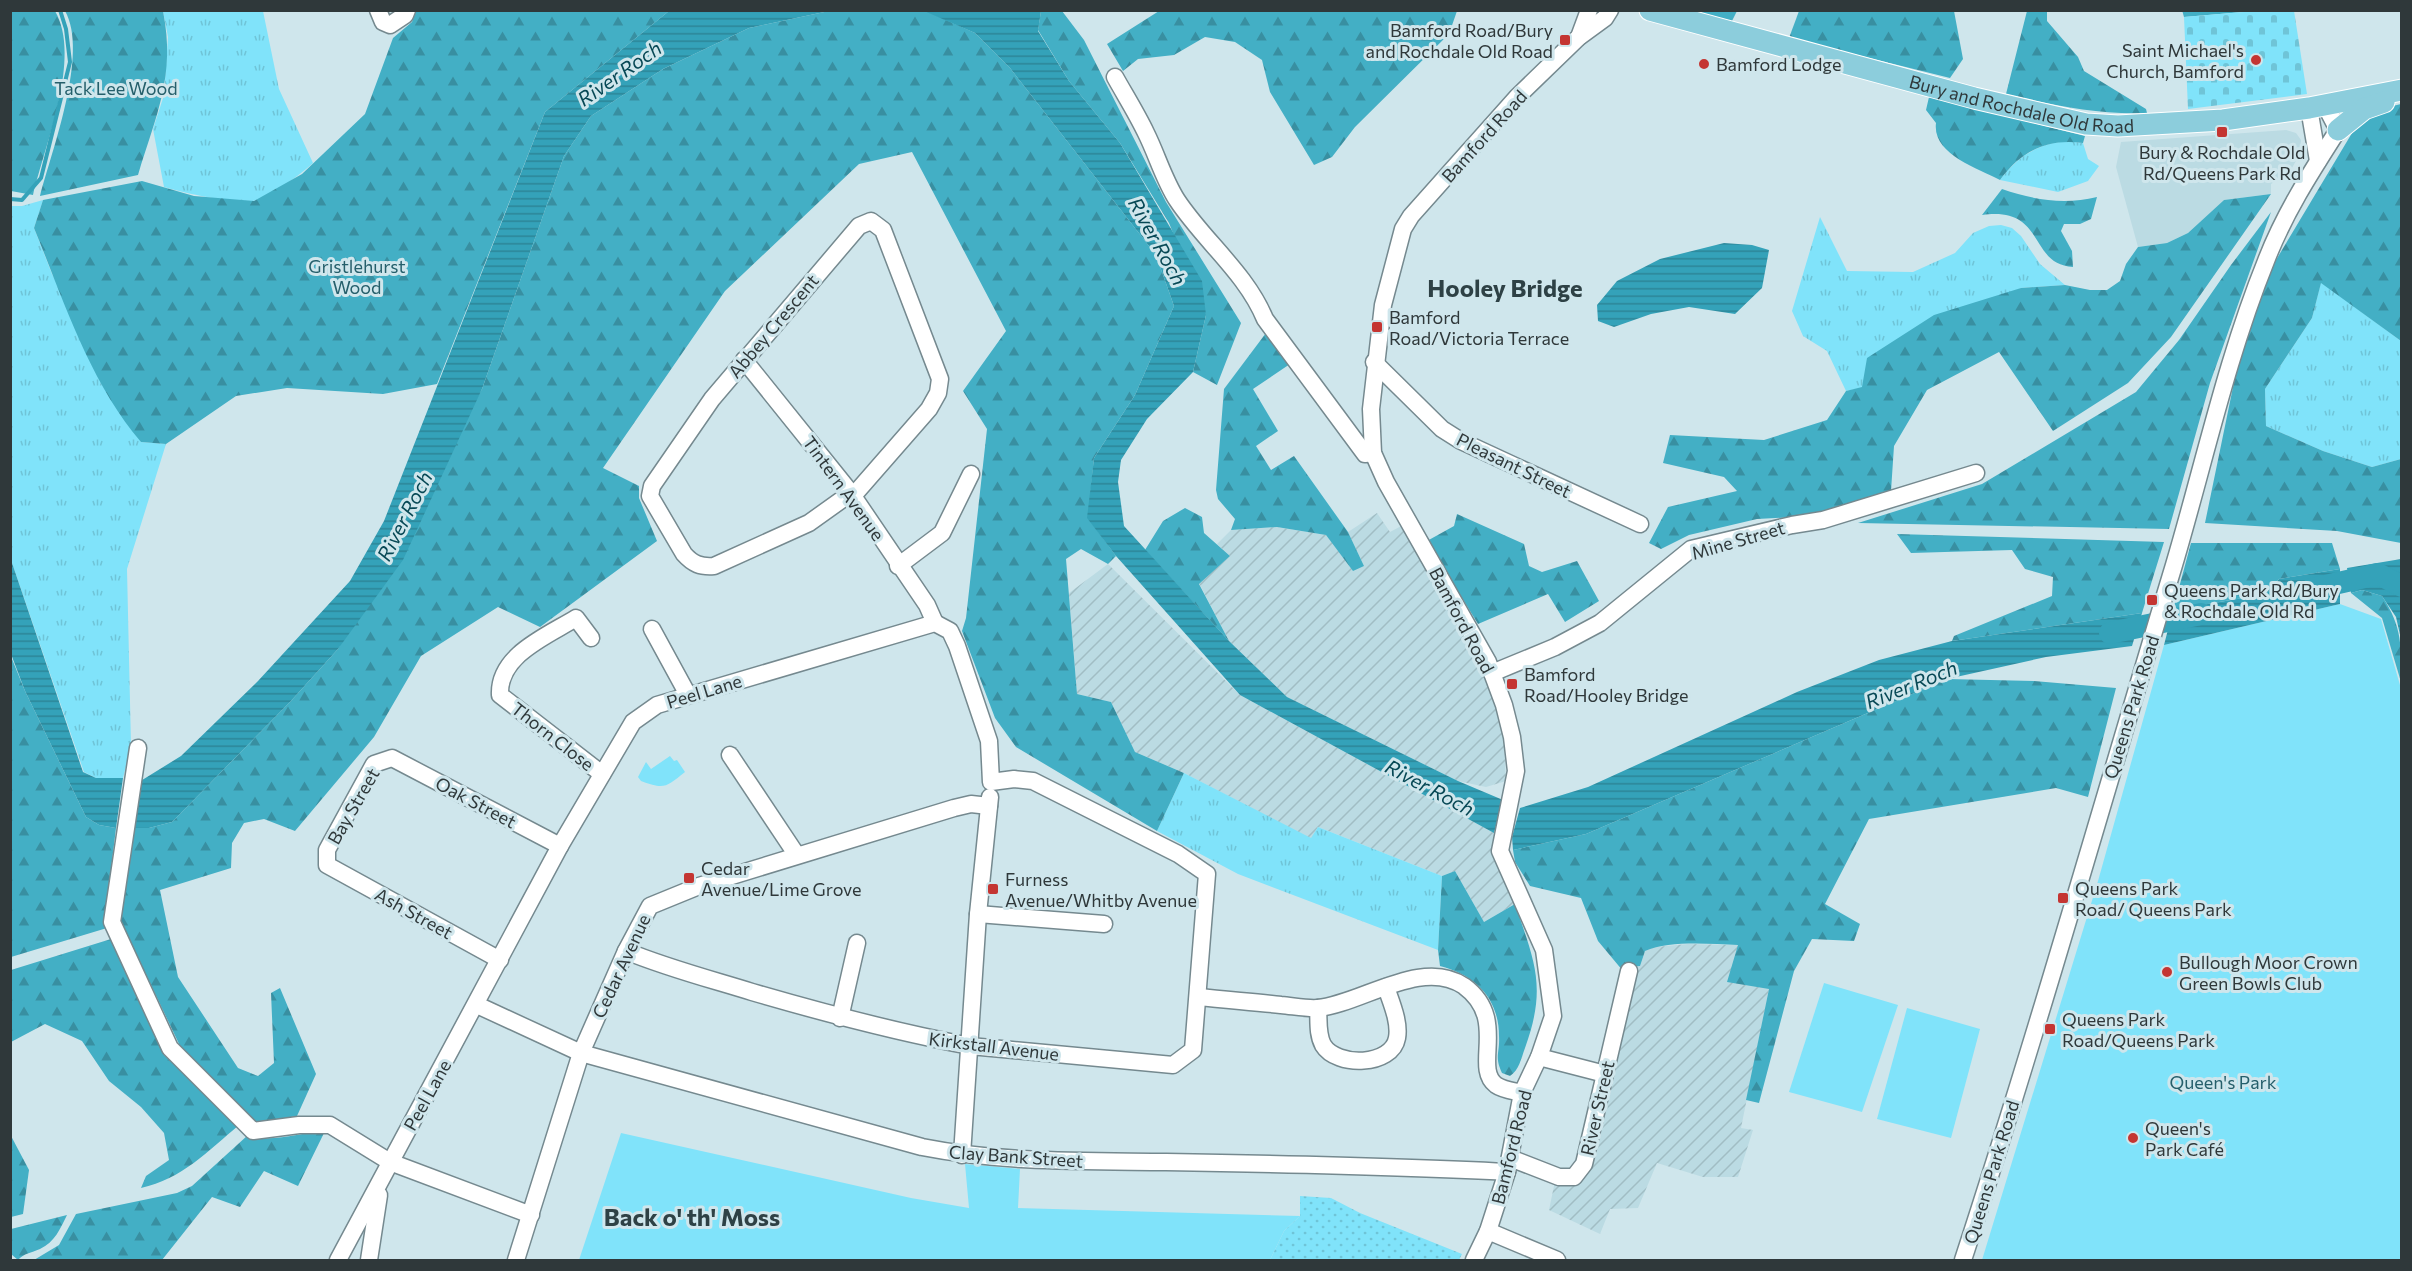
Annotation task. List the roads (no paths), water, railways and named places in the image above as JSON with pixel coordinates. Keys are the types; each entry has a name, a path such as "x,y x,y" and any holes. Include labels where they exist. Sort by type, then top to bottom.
{"main road":[{"name":"Bury and Rochdale Old Road","path":"1650,10 1974,98 2086,124 2118,126 2168,123 2317,107 2402,90"},
{"path":"2338,130 2364,110 2402,97"}],"street":[{"path":"378,10 383,22 390,25 405,15 407,10"},
{"name":"Bamford Road","path":"1579,37 1589,10"},
{"name":"Bamford Road","path":"1474,1260 1488,1231 1508,1165 1522,1093 1539,1057 1553,1016 1544,950 1503,858 1500,842 1514,795 1516,771 1512,737 1492,673 1373,453 1371,408 1374,362 1383,305 1397,246 1411,216 1517,97 1579,37 1596,27 1610,10"},
{"path":"1115,77 1145,131 1175,197 1192,222 1243,280 1258,302 1265,319 1365,454 1373,453"},
{"path":"2317,107 2338,130"},
{"path":"2317,107 2318,160"},
{"name":"Queens Park Road","path":"1963,1260 2196,491 2232,353 2266,259 2296,196 2338,130"},
{"name":"Abbey Crescent","path":"872,221 883,230 937,364 940,386 929,409 852,495 809,522 714,566 699,566 684,554 652,503 650,496 652,486 712,399 859,226 872,221"},
{"name":"Tintern Avenue","path":"744,360 852,495 898,566 927,605 935,623"},
{"name":"Pleasant Street","path":"1374,362 1442,429 1461,441 1640,525"},
{"name":"Mine Street","path":"1492,673 1555,647 1600,623 1691,549 1823,520 1976,473"},
{"path":"898,566 942,533 970,474"},
{"name":"Thorn Close","path":"591,638 576,618 517,655 503,675 500,695 602,774"},
{"path":"935,623 950,631 957,646 989,741 991,782 978,914 963,1155"},
{"name":"Peel Lane","path":"338,1260 477,1005 560,846 633,722 657,705 935,623"},
{"path":"652,629 688,695"},
{"path":"138,748 112,922 170,1048 253,1131 299,1125 330,1125 390,1162 531,1215"},
{"path":"730,755 796,855"},
{"name":"Oak Street","path":"393,758 560,846"},
{"name":"Bay Street","path":"327,865 327,850 374,764 393,758"},
{"name":"Kirkstall Avenue","path":"626,951 656,963 840,1018 970,1046 1173,1065 1193,1050 1199,997 1206,874 1178,854 1033,781 1014,779 991,782"},
{"name":"Cedar Avenue","path":"516,1260 581,1053 626,951 650,906 699,886 954,808 971,804 989,806"},
{"name":"Ash Street","path":"327,865 500,960"},
{"path":"978,914 1104,924"},
{"path":"840,1018 857,944"},
{"name":"River Street","path":"1508,1165 1559,1177 1574,1177 1584,1164 1629,971"},
{"path":"1199,997 1318,1008 1422,977 1463,986 1481,1005 1486,1017 1490,1038 1486,1066 1490,1078 1501,1088 1522,1093"},
{"path":"1318,1008 1319,1033 1322,1044 1329,1052 1348,1059 1376,1059 1393,1049 1397,1039 1398,1030 1386,987"},
{"name":"Clay Bank Street","path":"477,1005 581,1053 922,1147 963,1155 1020,1160 1508,1165"},
{"path":"1539,1057 1605,1074"},
{"path":"369,1260 380,1185"},
{"path":"1488,1231 1557,1260"}],"water":[{"path":"669,11 829,11 749,28 663,69 591,116 564,156 482,389 403,560 338,649 290,702 172,822 149,828 132,828 139,782 181,756 258,681 350,581 384,521 545,112"},
{"path":"924,11 1041,11 1038,31 1069,81 1120,143 1202,281 1206,315 1193,372 1147,419 1121,460 1118,482 1124,526 1229,641 1287,697 1458,781 1503,800 1494,833 1240,695 1116,556 1087,518 1094,458 1135,395 1174,306 1156,255 1010,68 975,33"},
{"path":"1724,243 1752,245 1769,250 1762,288 1735,314 1689,307 1651,314 1614,327 1598,321 1597,305 1617,281 1660,259"},
{"path":"2402,559 2401,639 2396,617 2382,596 2362,590 2351,593 2347,568"},
{"path":"11,560 83,772 96,778 123,778 116,828 99,825 86,817 25,691 11,654"},
{"path":"2340,569 2340,604 2164,645 2173,610 2266,594 2279,579"},
{"path":"2142,613 2132,646 2046,657 1947,679 1586,834 1513,850 1512,837 1520,808 1588,787 1797,692 1879,660 1952,641"}],"waterway":[{"path":"10,199 22,200 41,178 70,62 66,29 60,10"},
{"name":"River Roch","path":"2312,589 2378,574 2402,586"},
{"name":"River Roch","path":"2110,633 2201,614"}],"place":[{"name":"Bamford Road/Bury and Rochdale Old Road","path":"1565,40"},
{"name":"Saint Michael's Church, Bamford","path":"2256,60"},
{"name":"Bamford Lodge","path":"1704,64"},
{"name":"Bury & Rochdale Old Rd/Queens Park Rd","path":"2222,132"},
{"name":"Bamford Road/Victoria Terrace","path":"1377,327"},
{"name":"Queens Park Rd/Bury & Rochdale Old Rd","path":"2152,600"},
{"name":"Bamford Road/Hooley Bridge","path":"1512,684"},
{"name":"Cedar Avenue/Lime Grove","path":"689,878"},
{"name":"Furness Avenue/Whitby Avenue","path":"993,889"},
{"name":"Queens Park Road/ Queens Park","path":"2063,898"},
{"name":"Bullough Moor Crown Green Bowls Club","path":"2167,972"},
{"name":"Queens Park Road/Queens Park","path":"2050,1029"},
{"name":"Queen's Park Café","path":"2133,1138"}],"district":[{"name":"Hooley Bridge","path":"1505,287"},
{"name":"Back o' th' Moss","path":"692,1216"}],"park label":[{"name":"Tack Lee Wood","path":"116,88"},
{"name":"Gristlehurst Wood","path":"357,276"},
{"name":"Queen's Park","path":"2223,1082"}]}
